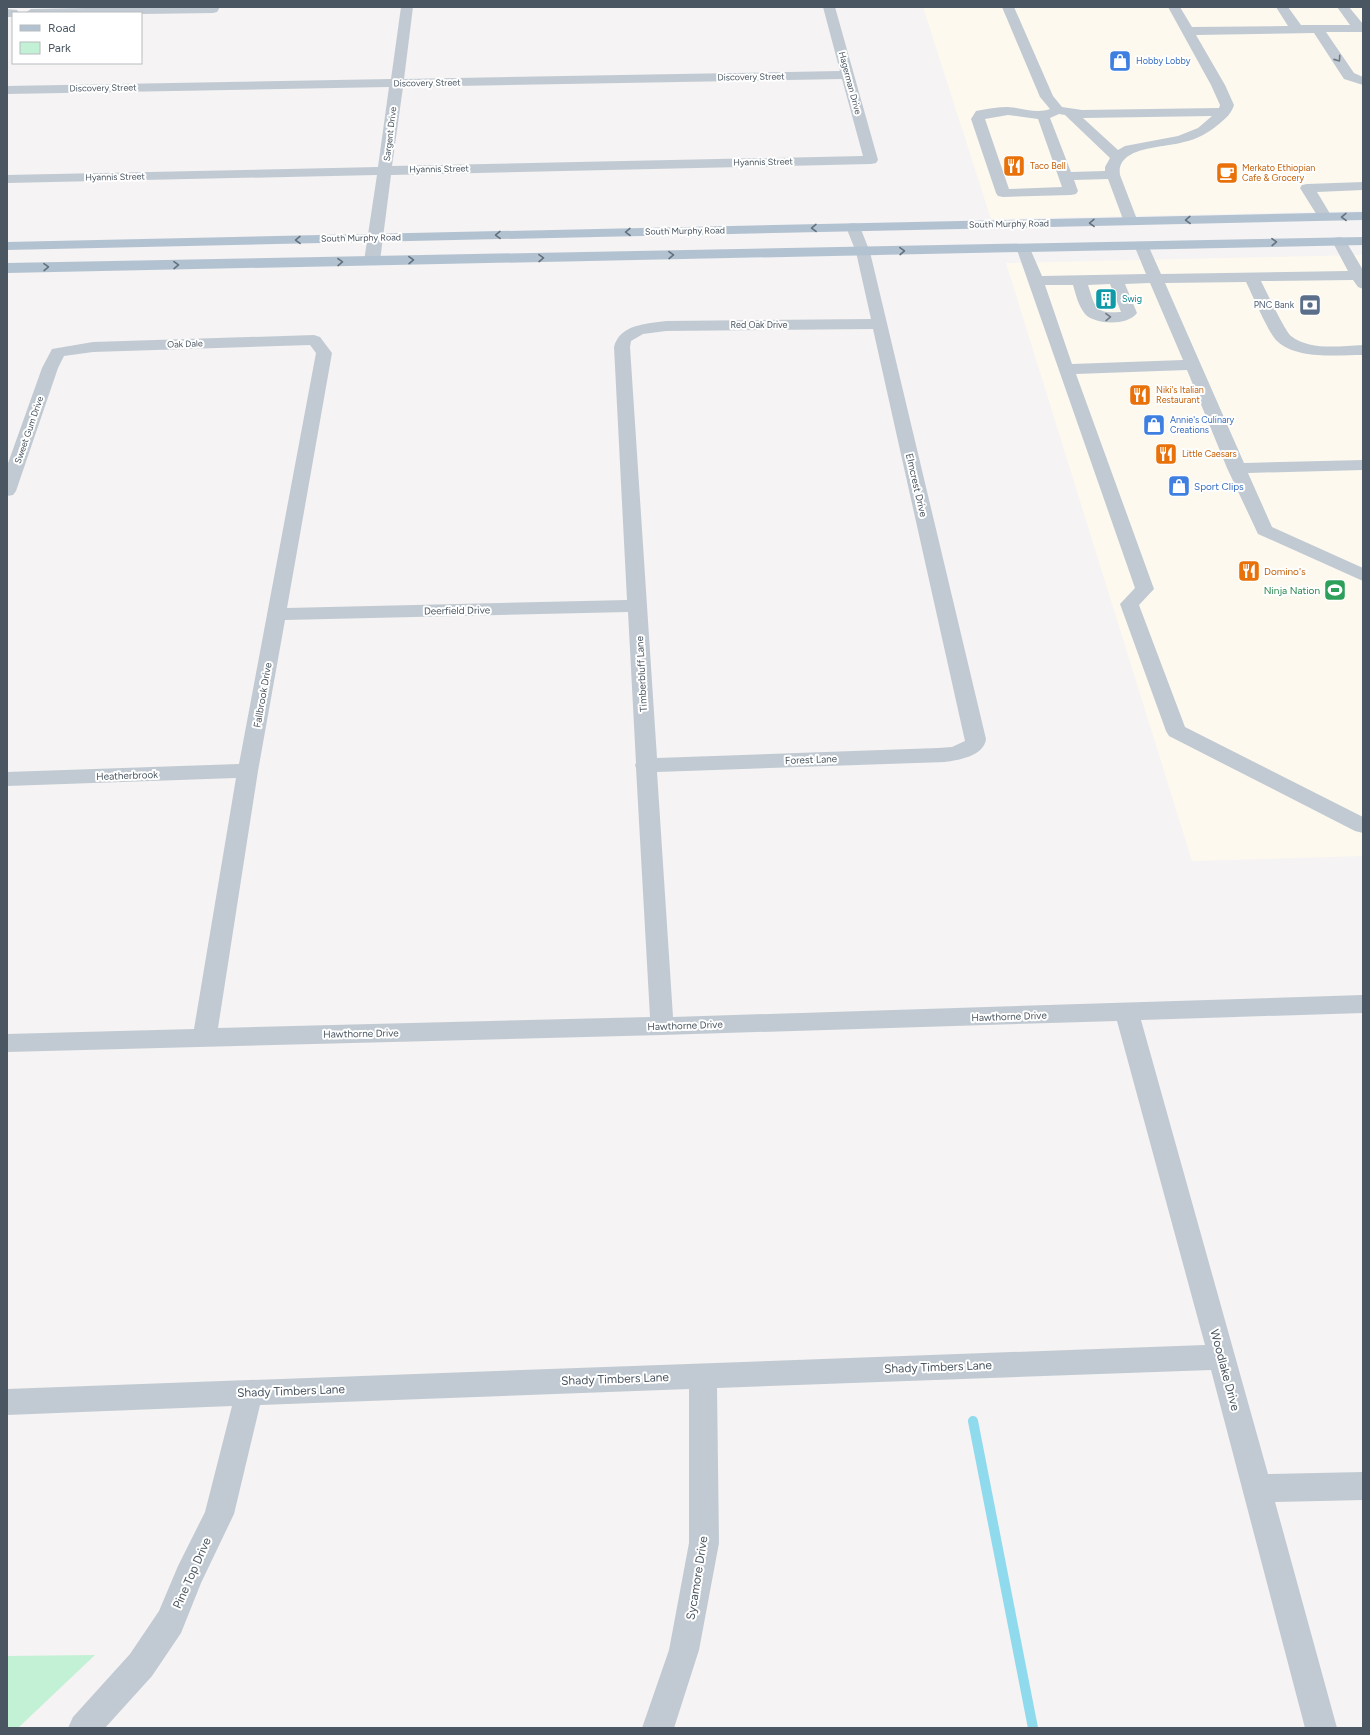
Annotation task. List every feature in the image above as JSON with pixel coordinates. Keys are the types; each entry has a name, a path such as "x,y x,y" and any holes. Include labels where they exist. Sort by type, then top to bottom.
{"main road":[{"name":"South Murphy Road","path":"7,246 1363,216"},
{"path":"1325,217 1339,241"},
{"path":"1131,222 1141,245"},
{"path":"7,268 1363,241"}],"street":[{"name":"Sargent Drive","path":"372,261 407,7"},
{"name":"Hagerman Drive","path":"829,7 871,160"},
{"path":"1008,7 1047,97 1117,157"},
{"path":"1131,222 1113,175 1112,167 1117,157 1130,149 1181,139 1203,131 1225,112 1227,105 1218,85 1174,7"},
{"path":"1282,7 1297,29"},
{"path":"1343,7 1361,28"},
{"path":"67,12 213,8"},
{"path":"1187,31 1361,28"},
{"path":"1318,29 1349,76 1363,81"},
{"name":"Discovery Street","path":"7,90 848,75"},
{"path":"1043,116 1071,191 1003,193 978,119 980,114 1008,111 1043,116 1064,111 1225,112"},
{"name":"Hyannis Street","path":"7,179 871,160"},
{"path":"1065,176 1113,175"},
{"path":"1325,217 1307,188 1363,186"},
{"name":"Elmcrest Drive","path":"853,227 863,252 976,739 975,745"},
{"path":"1036,281 1251,277 1360,279 1339,241"},
{"path":"1141,245 1264,530 1363,574"},
{"path":"1023,247 1145,590 1129,604 1176,730 1363,826"},
{"path":"1251,277 1283,338 1297,346 1317,351 1363,350"},
{"path":"1079,280 1090,311 1093,315 1107,318 1126,316 1129,312 1116,280"},
{"name":"Red Oak Drive","path":"639,330 666,326 879,324"},
{"name":"Timberbluff Lane","path":"639,330 624,339 622,348 638,606 645,765 662,1026"},
{"name":"Oak Dale","path":"50,368 58,352 92,347 314,340 324,353"},
{"name":"Fallbrook Drive","path":"205,1037 248,771 324,353"},
{"path":"1066,369 1192,365"},
{"name":"Sweet Gum Drive","path":"7,492 50,368"},
{"path":"1236,468 1363,465"},
{"name":"Deerfield Drive","path":"276,614 638,606"},
{"name":"Forest Lane","path":"645,765 924,755 945,756 958,754 975,745"},
{"name":"Heatherbrook","path":"7,779 248,771"},
{"name":"Hawthorne Drive","path":"7,1042 662,1026 1363,1004"},
{"name":"Woodlake Drive","path":"1127,1012 1222,1357 1321,1728"},
{"name":"Shady Timbers Lane","path":"7,1402 1222,1357"},
{"name":"Sycamore Drive","path":"658,1728 684,1650 704,1543 703,1376"},
{"name":"Pine Top Drive","path":"84,1728 141,1665 170,1622 188,1576 219,1514 249,1392"},
{"path":"1256,1488 1363,1486"}],"shaded area":[{"path":"923,7 1363,7 1363,211 991,219"},
{"path":"1363,255 1363,856 1192,861 1006,263"}],"green space":[{"path":"95,1655 18,1728 7,1728 7,1656"}],"waterway":[{"path":"973,1421 1033,1728"}],"place":[{"name":"Hobby Lobby","path":"1120,61"},
{"name":"Taco Bell","path":"1014,166"},
{"name":"Merkato Ethiopian Cafe & Grocery","path":"1227,173"},
{"name":"Swig","path":"1106,299"},
{"name":"PNC Bank","path":"1310,305"},
{"name":"Niki's Italian Restaurant","path":"1140,395"},
{"name":"Annie's Culinary Creations","path":"1154,425"},
{"name":"Little Caesars","path":"1166,454"},
{"name":"Sport Clips","path":"1179,486"},
{"name":"Domino's","path":"1249,571"},
{"name":"Ninja Nation","path":"1335,590"}]}
